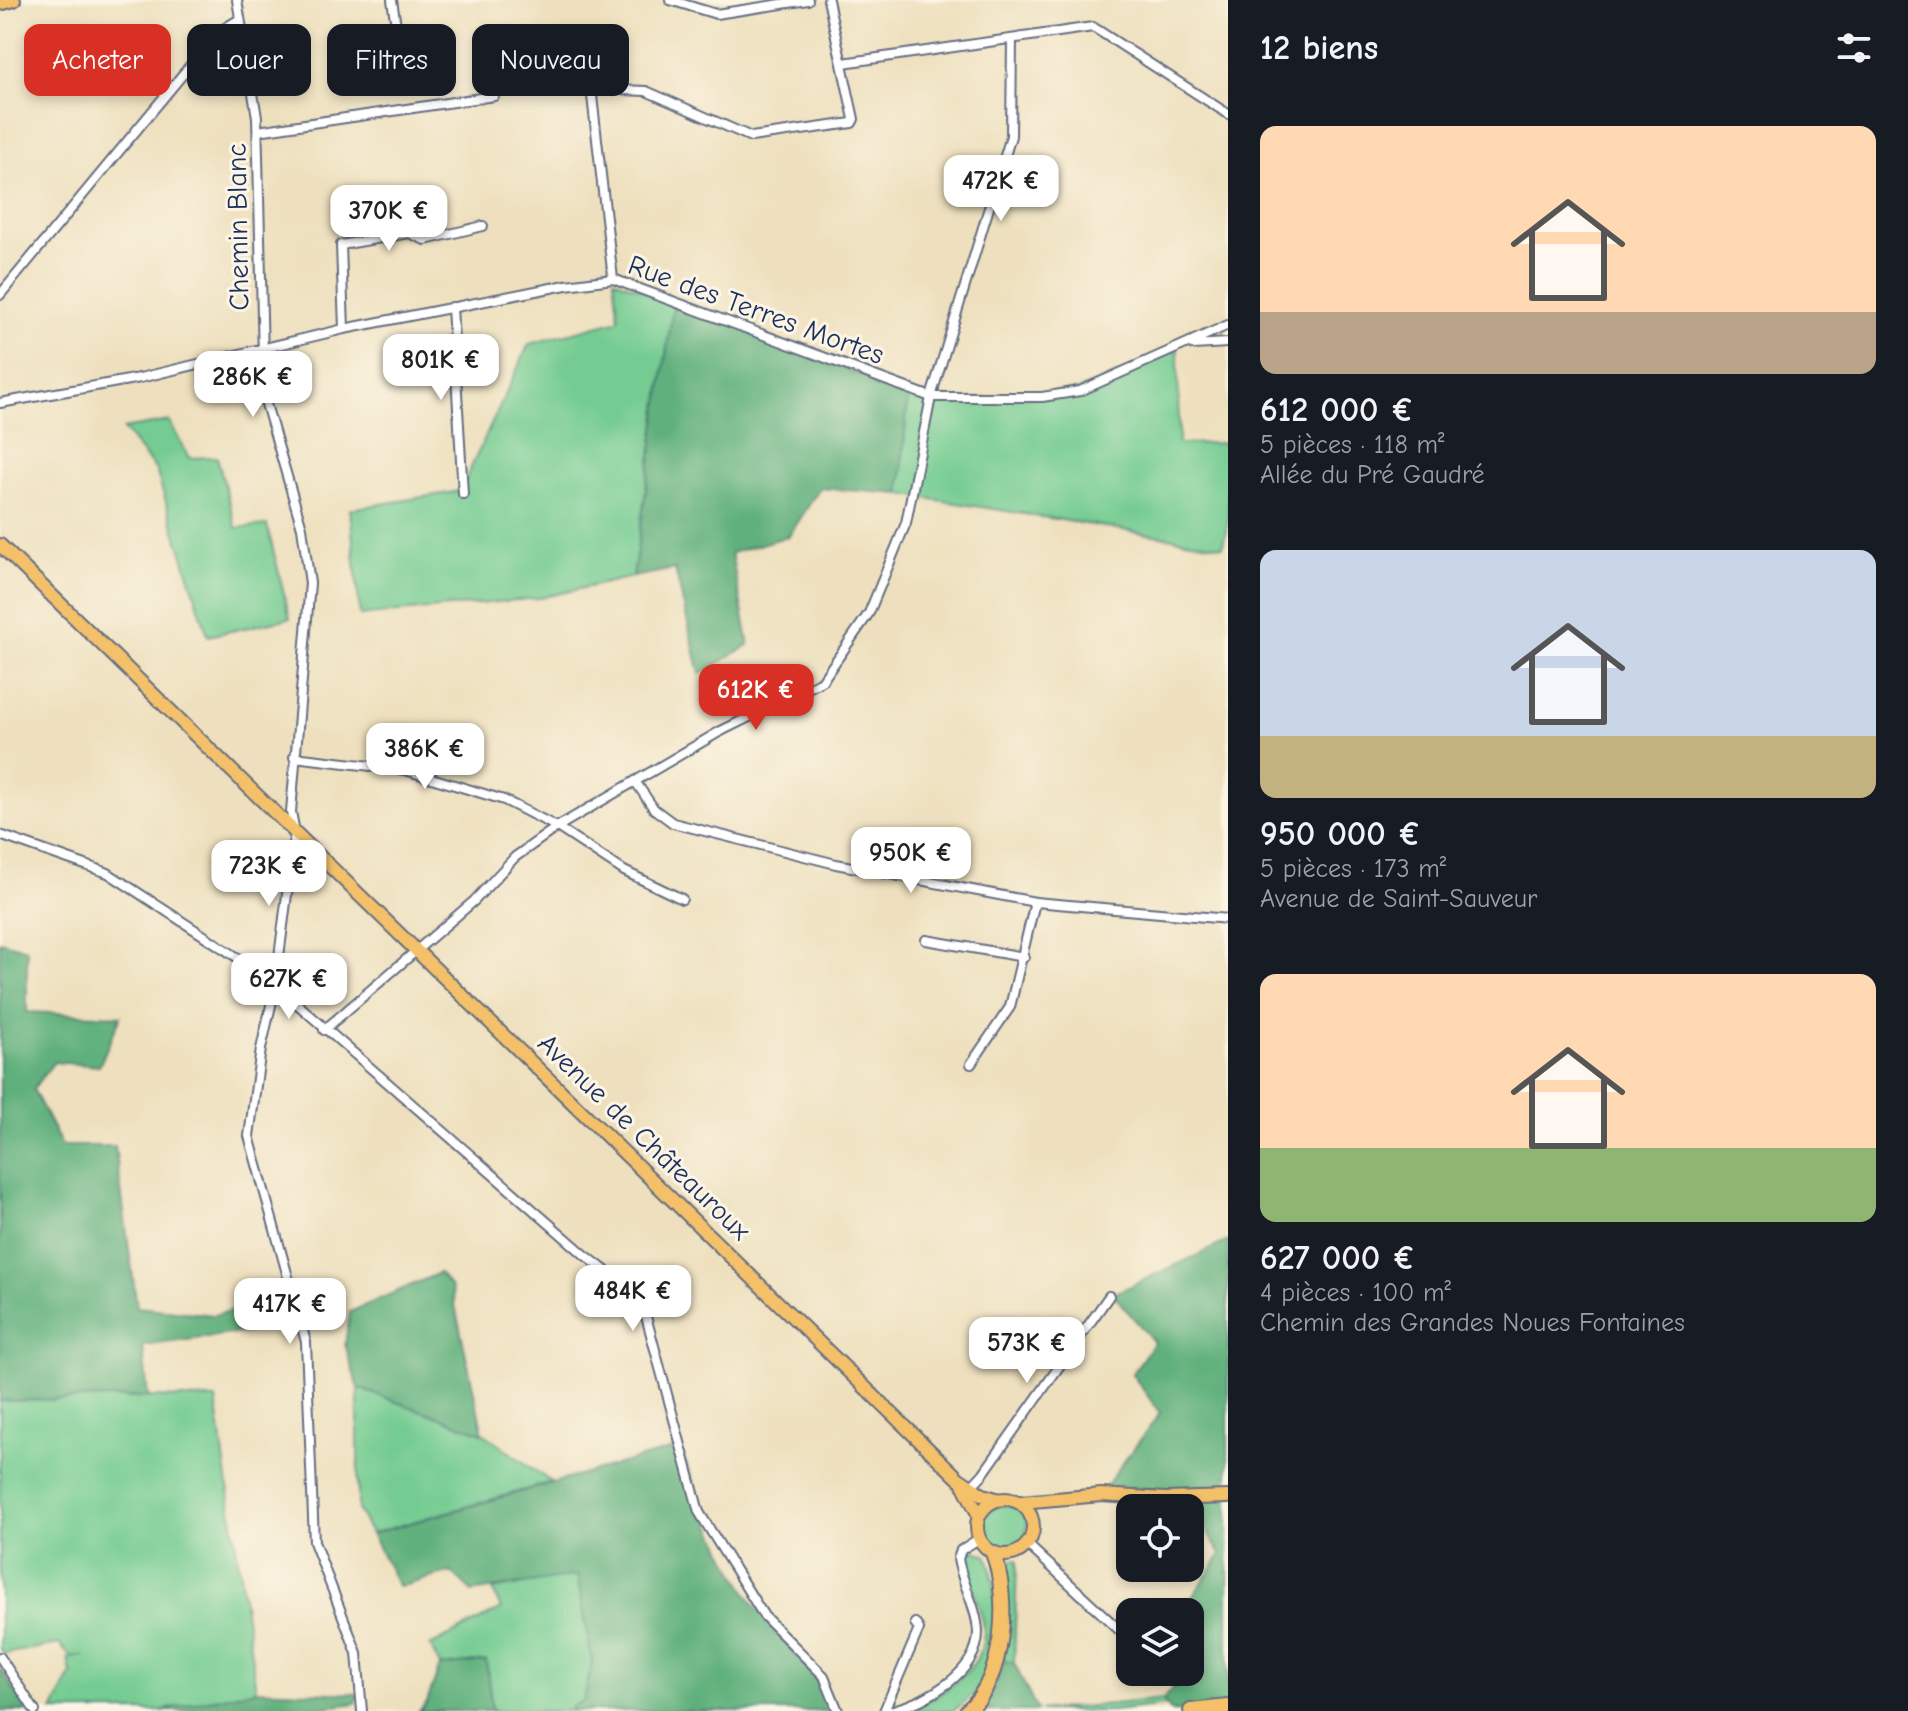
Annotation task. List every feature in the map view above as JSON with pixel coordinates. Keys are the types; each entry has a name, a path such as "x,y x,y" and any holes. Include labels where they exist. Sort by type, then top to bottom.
{"highway":[{"path":"967,1711 990,1685 997,1664 1000,1586 993,1553"},
{"path":"1191,1711 1228,1707"}],"main road":[{"path":"0,4 14,0"},
{"name":"Avenue de Châteauroux","path":"0,545 969,1488 979,1516"},
{"path":"969,1488 996,1499 1009,1497 1021,1502 1068,1497 1228,1497"},
{"path":"996,1499 979,1516 976,1529 993,1553 1017,1553 1028,1545 1041,1511 1068,1497"},
{"path":"1021,1502 1034,1523"}],"street":[{"name":"Chemin Blanc","path":"237,0 258,131 264,397 302,528 310,583 294,757 291,812 295,832 275,988 261,1049 249,1136 306,1342 314,1542 357,1653 362,1711"},
{"path":"392,0 396,24"},
{"path":"670,0 716,14 808,0"},
{"path":"613,279 592,96 597,89 646,91 751,137 852,123 854,119 828,0"},
{"path":"0,295 217,33 240,19"},
{"path":"843,63 1081,28 1101,29 1121,46 1228,114"},
{"path":"324,1030 474,901 515,857 557,827 719,732 822,681 869,613 906,523 931,397 1011,136 1012,39"},
{"path":"258,131 494,96"},
{"path":"344,329 341,245 409,233 425,240 483,226"},
{"name":"Rue des Terres Mortes","path":"0,403 140,378 262,346 452,307 613,279 931,397 1042,397 1080,391 1228,325"},
{"path":"452,307 463,494"},
{"path":"1188,345 1228,343"},
{"path":"294,757 438,777 504,800 557,827 624,871 682,899"},
{"path":"635,781 654,809 673,823 836,864 1035,902 1228,919"},
{"path":"0,835 108,873 252,967 585,1255 641,1298 699,1512 764,1616 824,1676 838,1711"},
{"path":"971,1064 1010,1007 1035,902"},
{"path":"926,940 1024,957"},
{"path":"969,1488 983,1474 1109,1296"},
{"path":"887,1711 948,1682 970,1661 978,1632 958,1559 961,1550 980,1538"},
{"path":"1028,1545 1116,1627"},
{"path":"887,1711 919,1629 915,1623"},
{"path":"0,1657 35,1711"}],"green space":[{"path":"614,279 674,301 633,577 539,598 360,616 350,509 460,491 529,344 619,320"},
{"path":"674,301 908,394 900,494 820,488 789,536 731,553 749,645 700,674 675,569 633,577"},
{"path":"1178,349 1179,444 1228,443 1228,520 1223,546 900,494 908,394 967,400 1079,390"},
{"path":"169,421 189,458 217,457 236,528 267,525 290,618 208,636 156,470 123,429"},
{"path":"0,941 27,949 27,1012 121,1016 99,1066 54,1062 33,1089 62,1146 115,1146 137,1307 214,1315 288,1297 297,1325 143,1346 148,1397 0,1401"},
{"path":"1228,1241 1228,1711 1170,1711 1163,1699 1174,1686 1204,1686 1204,1598 1192,1598 1221,1555 1204,1526 1204,1494 1106,1486 1160,1413 1132,1374 1154,1342 1113,1294"},
{"path":"439,1273 451,1287 483,1433 358,1388 345,1344 350,1312"},
{"path":"358,1388 483,1433 551,1482 371,1534 358,1510"},
{"path":"148,1397 216,1399 256,1690 159,1711 53,1711 71,1674 68,1658 84,1656 70,1656 59,1644 4,1654 0,1649 0,1401"},
{"path":"680,1447 715,1533 748,1595 839,1711 574,1711 570,1708 584,1700 592,1662 577,1575 472,1592 451,1572 399,1587 371,1534"},
{"path":"1005,1505 1020,1512 1027,1527 1020,1542 1005,1549 990,1542 983,1527 990,1512"},
{"path":"972,1550 987,1555 994,1584 994,1641 987,1674 975,1692 953,1711 907,1711 936,1696 963,1676 981,1650 984,1635 982,1618 965,1558"},
{"path":"1000,1560 1017,1560 1014,1663 1004,1661"},
{"path":"578,1574 592,1662 584,1701 571,1708 574,1711 492,1711 486,1661 440,1666 430,1646 501,1609 493,1590"},
{"path":"486,1661 492,1711 419,1711 427,1702 440,1666"},
{"path":"1004,1661 1014,1663 1037,1711 973,1711 993,1689"},
{"path":"0,1668 28,1711 0,1711"},
{"path":"256,1690 359,1694 356,1703 295,1711 159,1711"},
{"path":"1163,1699 1167,1705 1111,1711 1040,1711"}]}
